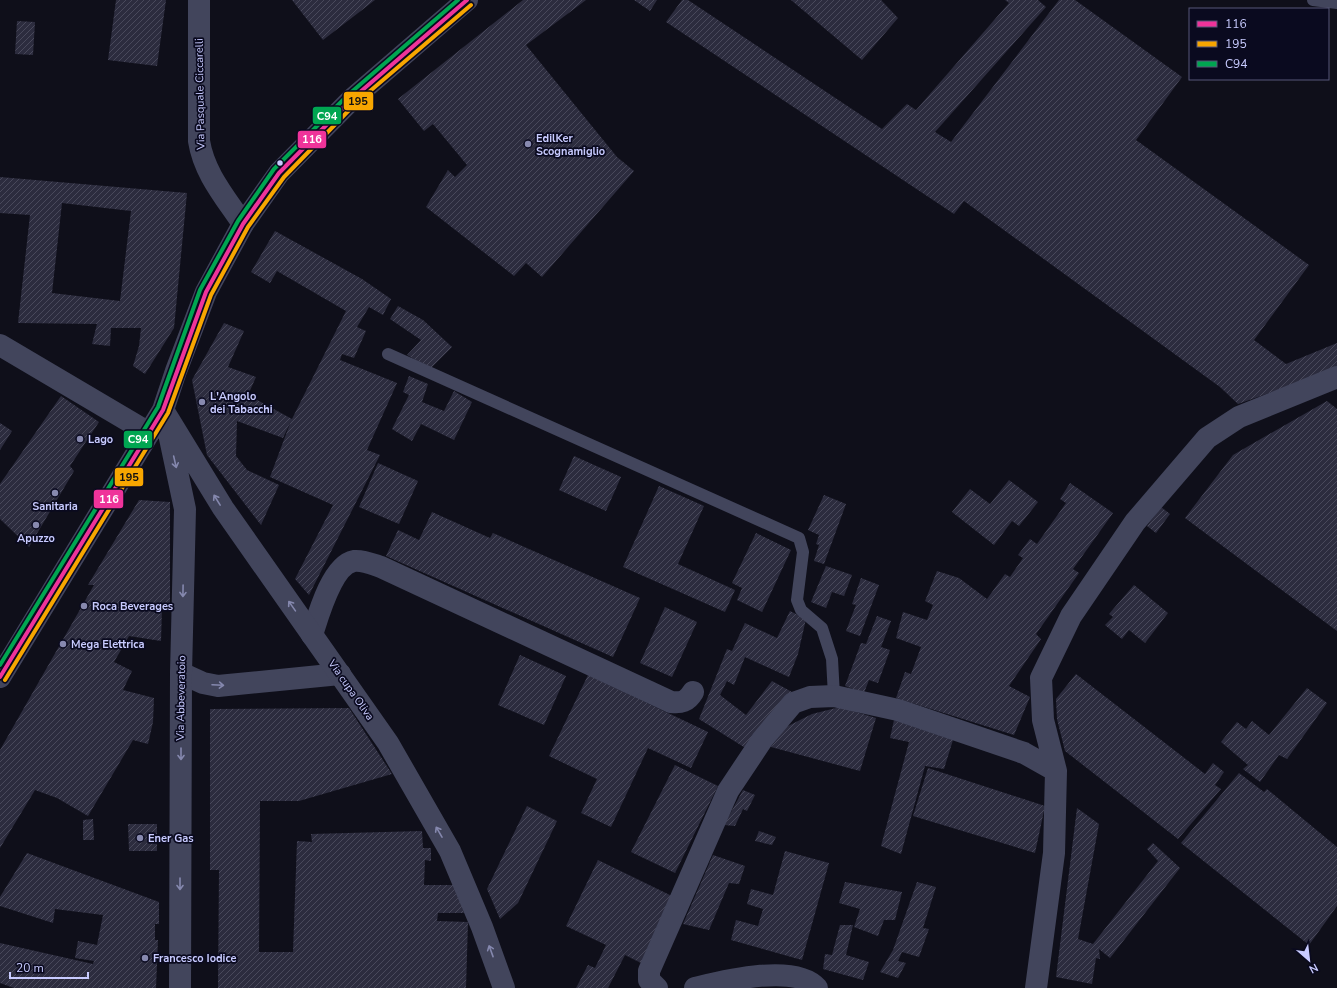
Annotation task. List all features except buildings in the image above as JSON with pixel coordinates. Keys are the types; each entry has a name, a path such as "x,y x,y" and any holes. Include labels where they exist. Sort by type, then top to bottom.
{"street":[{"name":"Via Pasquale Ciccarelli","path":"199,0 200,141 202,158 208,171 243,224"},
{"path":"0,677 163,410 176,370 206,292 243,224 279,173 352,99 467,0"},
{"path":"0,345 149,433"},
{"path":"1036,988 1054,853 1056,770 1043,720 1042,678 1071,616 1134,522 1206,438 1239,417 1337,377"},
{"name":"Via cupa Oliva","path":"163,410 223,508 388,743 450,851 482,927 504,988"},
{"name":"Via Abbeveratoio","path":"163,410 185,509 181,673 180,988"},
{"path":"312,635 318,614 334,579 344,565 353,561 364,561 388,570 670,702 681,703 689,699 693,692"},
{"path":"181,673 203,683 218,686 340,674"},
{"path":"657,988 649,980 649,971 728,791 762,740 793,703 810,697 834,696 898,710 1024,754 1056,770"},
{"path":"696,988 739,978 763,976 795,976 817,988"}],"lane":[{"path":"1313,0 1337,3"},
{"path":"388,354 799,538 804,552 797,600 801,610 822,628 832,659 834,696"}],"transit line":[{"name":"C94","path":"0,665 158,407 200,290 238,221 274,169 348,95 458,0"},
{"name":"116","path":"0,677 163,410 206,292 243,224 279,173 352,99 467,0"},
{"name":"195","path":"5,680 168,413 211,295 248,227 284,177 356,103 471,5"}],"place":[{"name":"EdilKer Scognamiglio","path":"528,144"},
{"name":"L'Angolo dei Tabacchi","path":"202,402"},
{"name":"Lago","path":"80,439"},
{"name":"Sanitaria","path":"55,493"},
{"name":"Apuzzo","path":"36,525"},
{"name":"Roca Beverages","path":"84,606"},
{"name":"Mega Elettrica","path":"63,644"},
{"name":"Ener Gas","path":"140,838"},
{"name":"Francesco Iodice","path":"145,958"}]}
